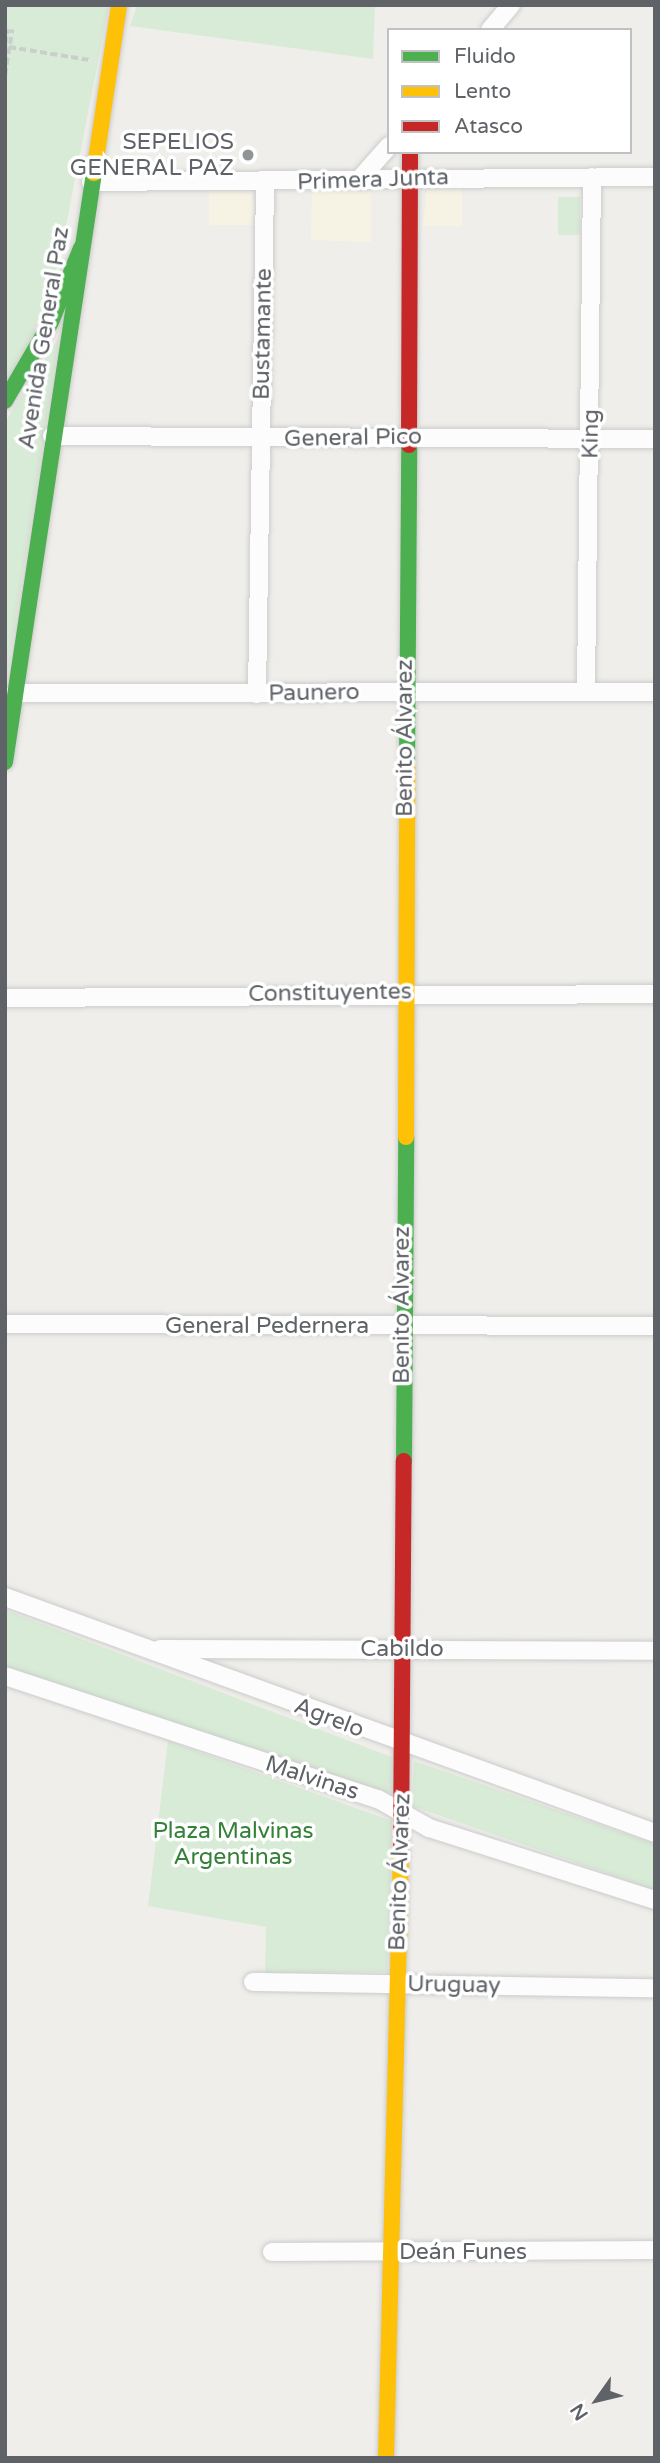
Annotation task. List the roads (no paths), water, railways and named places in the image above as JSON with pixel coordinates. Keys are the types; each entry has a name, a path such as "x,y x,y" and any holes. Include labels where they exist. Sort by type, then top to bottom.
{"main road":[{"name":"Avenida General Paz","path":"5,762 118,5"},
{"name":"Benito Álvarez","path":"386,2458 403,1746 401,1325 405,992 404,691 410,437 410,154"},
{"path":"5,401 51,322 81,248"}],"street":[{"path":"492,28 511,5"},
{"path":"358,181 387,148"},
{"name":"Primera Junta","path":"92,181 265,184 410,177 655,177"},
{"name":"King","path":"586,690 592,177"},
{"name":"Bustamante","path":"257,694 265,184"},
{"name":"General Pico","path":"52,436 655,439"},
{"name":"Paunero","path":"15,694 586,690 655,692"},
{"name":"Constituyentes","path":"5,999 405,992 655,994"},
{"name":"General Pedernera","path":"5,1324 655,1326"},
{"name":"Agrelo","path":"5,1597 403,1746 655,1833"},
{"name":"Cabildo","path":"150,1650 655,1651"},
{"name":"Malvinas","path":"5,1676 402,1811 429,1828 655,1900"},
{"name":"Uruguay","path":"253,1982 655,1988"},
{"name":"Deán Funes","path":"272,2252 655,2250"}],"place":[{"name":"SEPELIOS GENERAL PAZ","path":"248,155"}],"park label":[{"name":"Plaza Malvinas Argentinas","path":"233,1844"}]}
